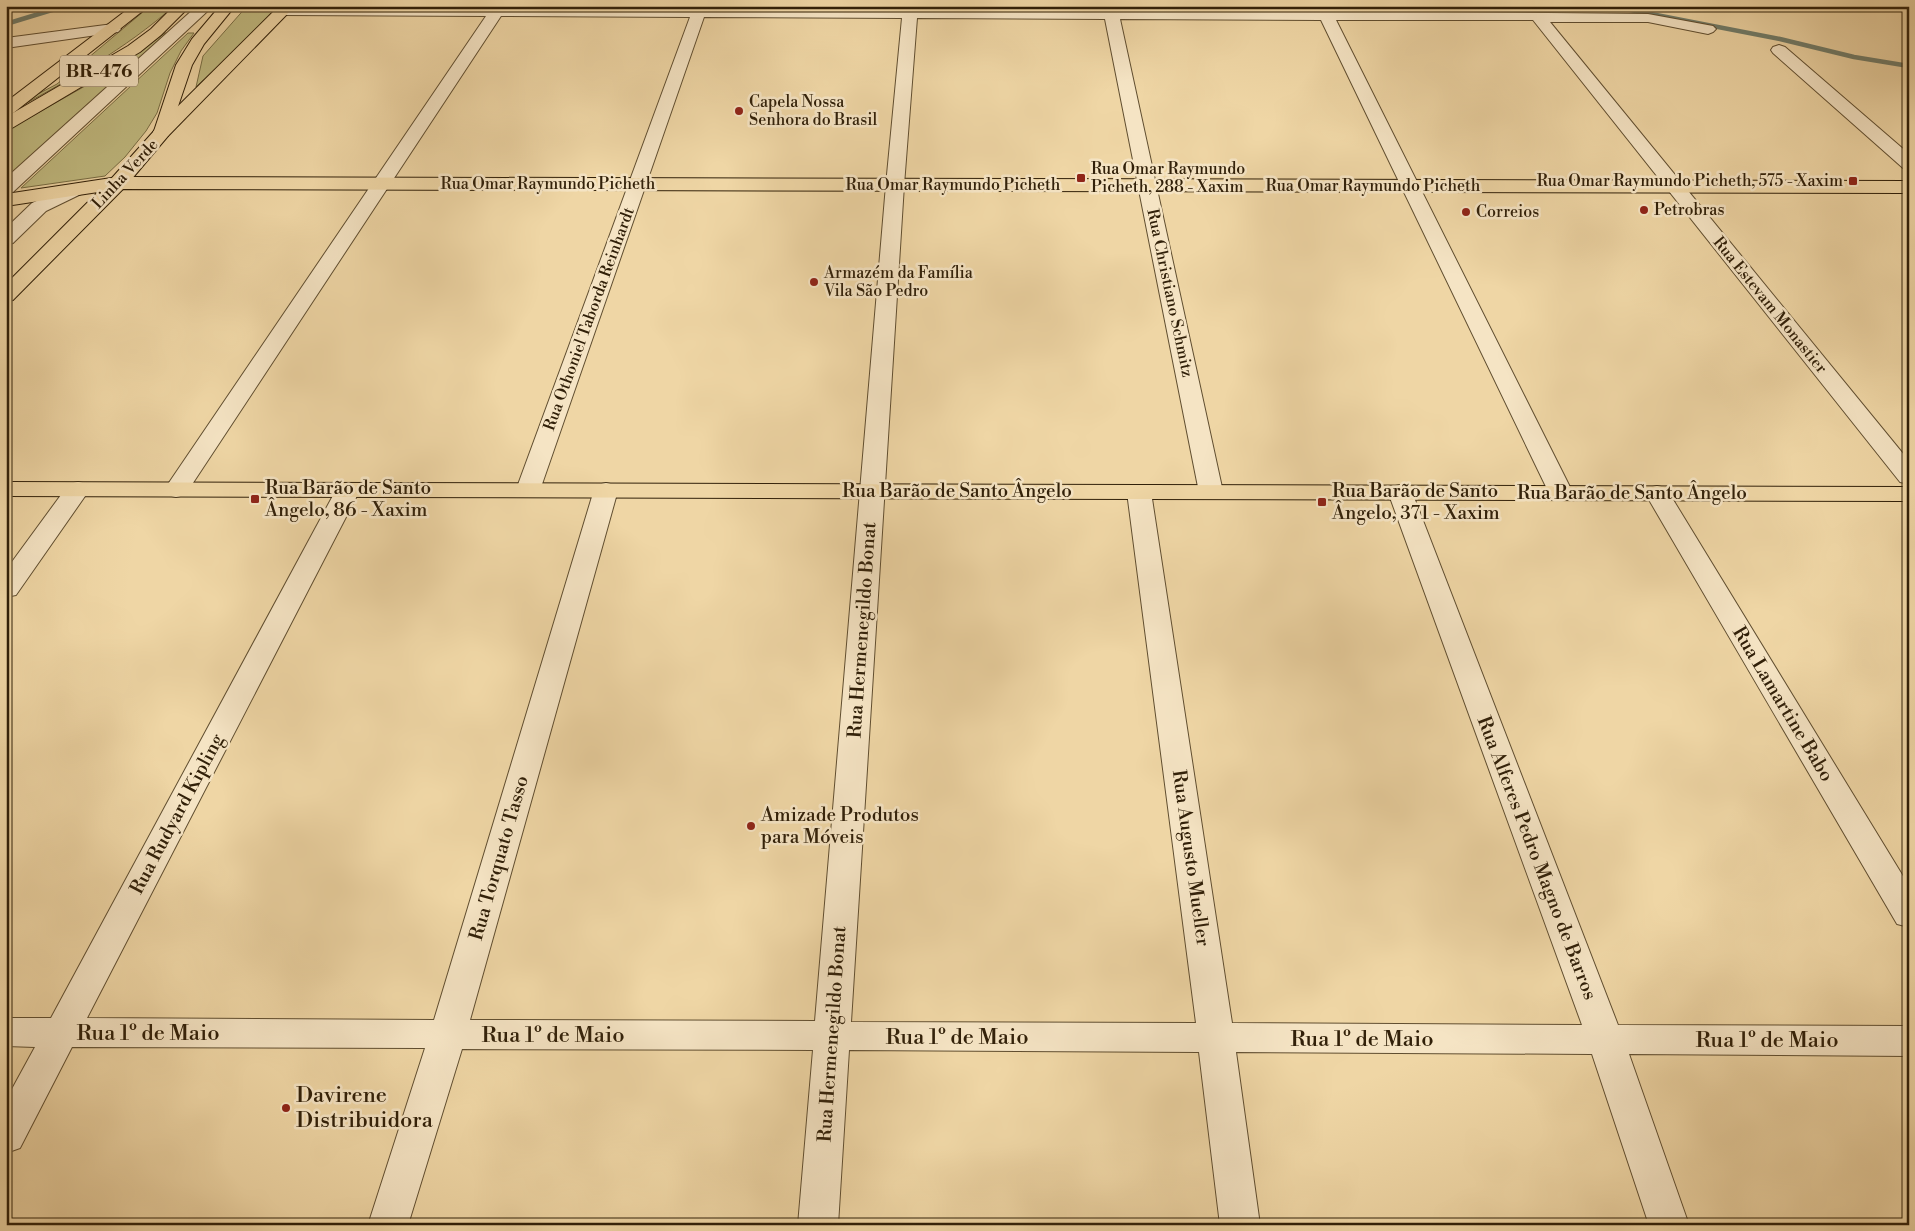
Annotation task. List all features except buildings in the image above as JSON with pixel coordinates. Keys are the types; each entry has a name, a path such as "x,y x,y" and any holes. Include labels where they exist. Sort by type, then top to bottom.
{"main road":[{"path":"6,110 142,6"},
{"name":"BR-476","path":"6,124 134,49 184,6"},
{"name":"Linha Verde","path":"6,296 118,183 162,132 184,65 197,42 228,6"},
{"path":"162,132 286,9"},
{"name":"Rua Omar Raymundo Picheth","path":"6,200 118,183 1909,187"},
{"name":"Rua Barão de Santo Ângelo","path":"6,489 1909,494"}],"street":[{"path":"17,6 36,7"},
{"path":"6,188 206,6"},
{"path":"286,9 1324,11 1554,18 1648,18 1708,29"},
{"path":"176,490 498,9"},
{"name":"Rua Othoniel Taborda Reinhardt","path":"528,490 699,10"},
{"name":"Rua Hermenegildo Bonat","path":"818,1225 895,185 910,10"},
{"name":"Rua Christiano Schmitz","path":"1111,10 1211,492"},
{"path":"1324,11 1561,493"},
{"name":"Rua Estevam Monastier","path":"1537,16 1909,477"},
{"path":"6,44 112,29"},
{"path":"1779,50 1909,164"},
{"path":"6,239 39,207 74,190"},
{"path":"6,589 78,489"},
{"name":"Rua Rudyard Kipling","path":"6,1137 348,490"},
{"name":"Rua Torquato Tasso","path":"388,1225 448,1034 606,490"},
{"name":"Rua Augusto Mueller","path":"1139,492 1216,1038 1240,1225"},
{"name":"Rua Alferes Pedro Magno de Barros","path":"1400,492 1606,1040 1669,1225"},
{"name":"Rua Lamartine Babo","path":"1657,493 1909,915"},
{"name":"Rua 1º de Maio","path":"6,1032 1909,1041"}],"shaded area":[{"path":"150,6 174,6 117,50 14,110 32,93 40,93 57,84"},
{"path":"247,6 279,6 273,14 196,87 203,56"},
{"path":"165,33 172,33 6,183 6,131 115,69"},
{"path":"188,33 194,33 181,51 170,73 157,113 146,131 125,157 105,176 21,188"}],"waterway":[{"path":"6,24 65,6"},
{"path":"1610,6 1780,39 1854,57 1909,66"}],"place":[{"name":"Capela Nossa Senhora do Brasil","path":"739,111"},
{"name":"Rua Omar Raymundo Picheth, 288 - Xaxim","path":"1081,178"},
{"name":"Rua Omar Raymundo Picheth, 575 - Xaxim","path":"1853,181"},
{"name":"Petrobras","path":"1644,210"},
{"name":"Correios","path":"1466,212"},
{"name":"Armazém da Família Vila São Pedro","path":"814,282"},
{"name":"Rua Barão de Santo Ângelo, 86 - Xaxim","path":"255,499"},
{"name":"Rua Barão de Santo Ângelo, 371 - Xaxim","path":"1322,502"},
{"name":"Amizade Produtos para Móveis","path":"751,826"},
{"name":"Davirene Distribuidora","path":"286,1108"}]}
